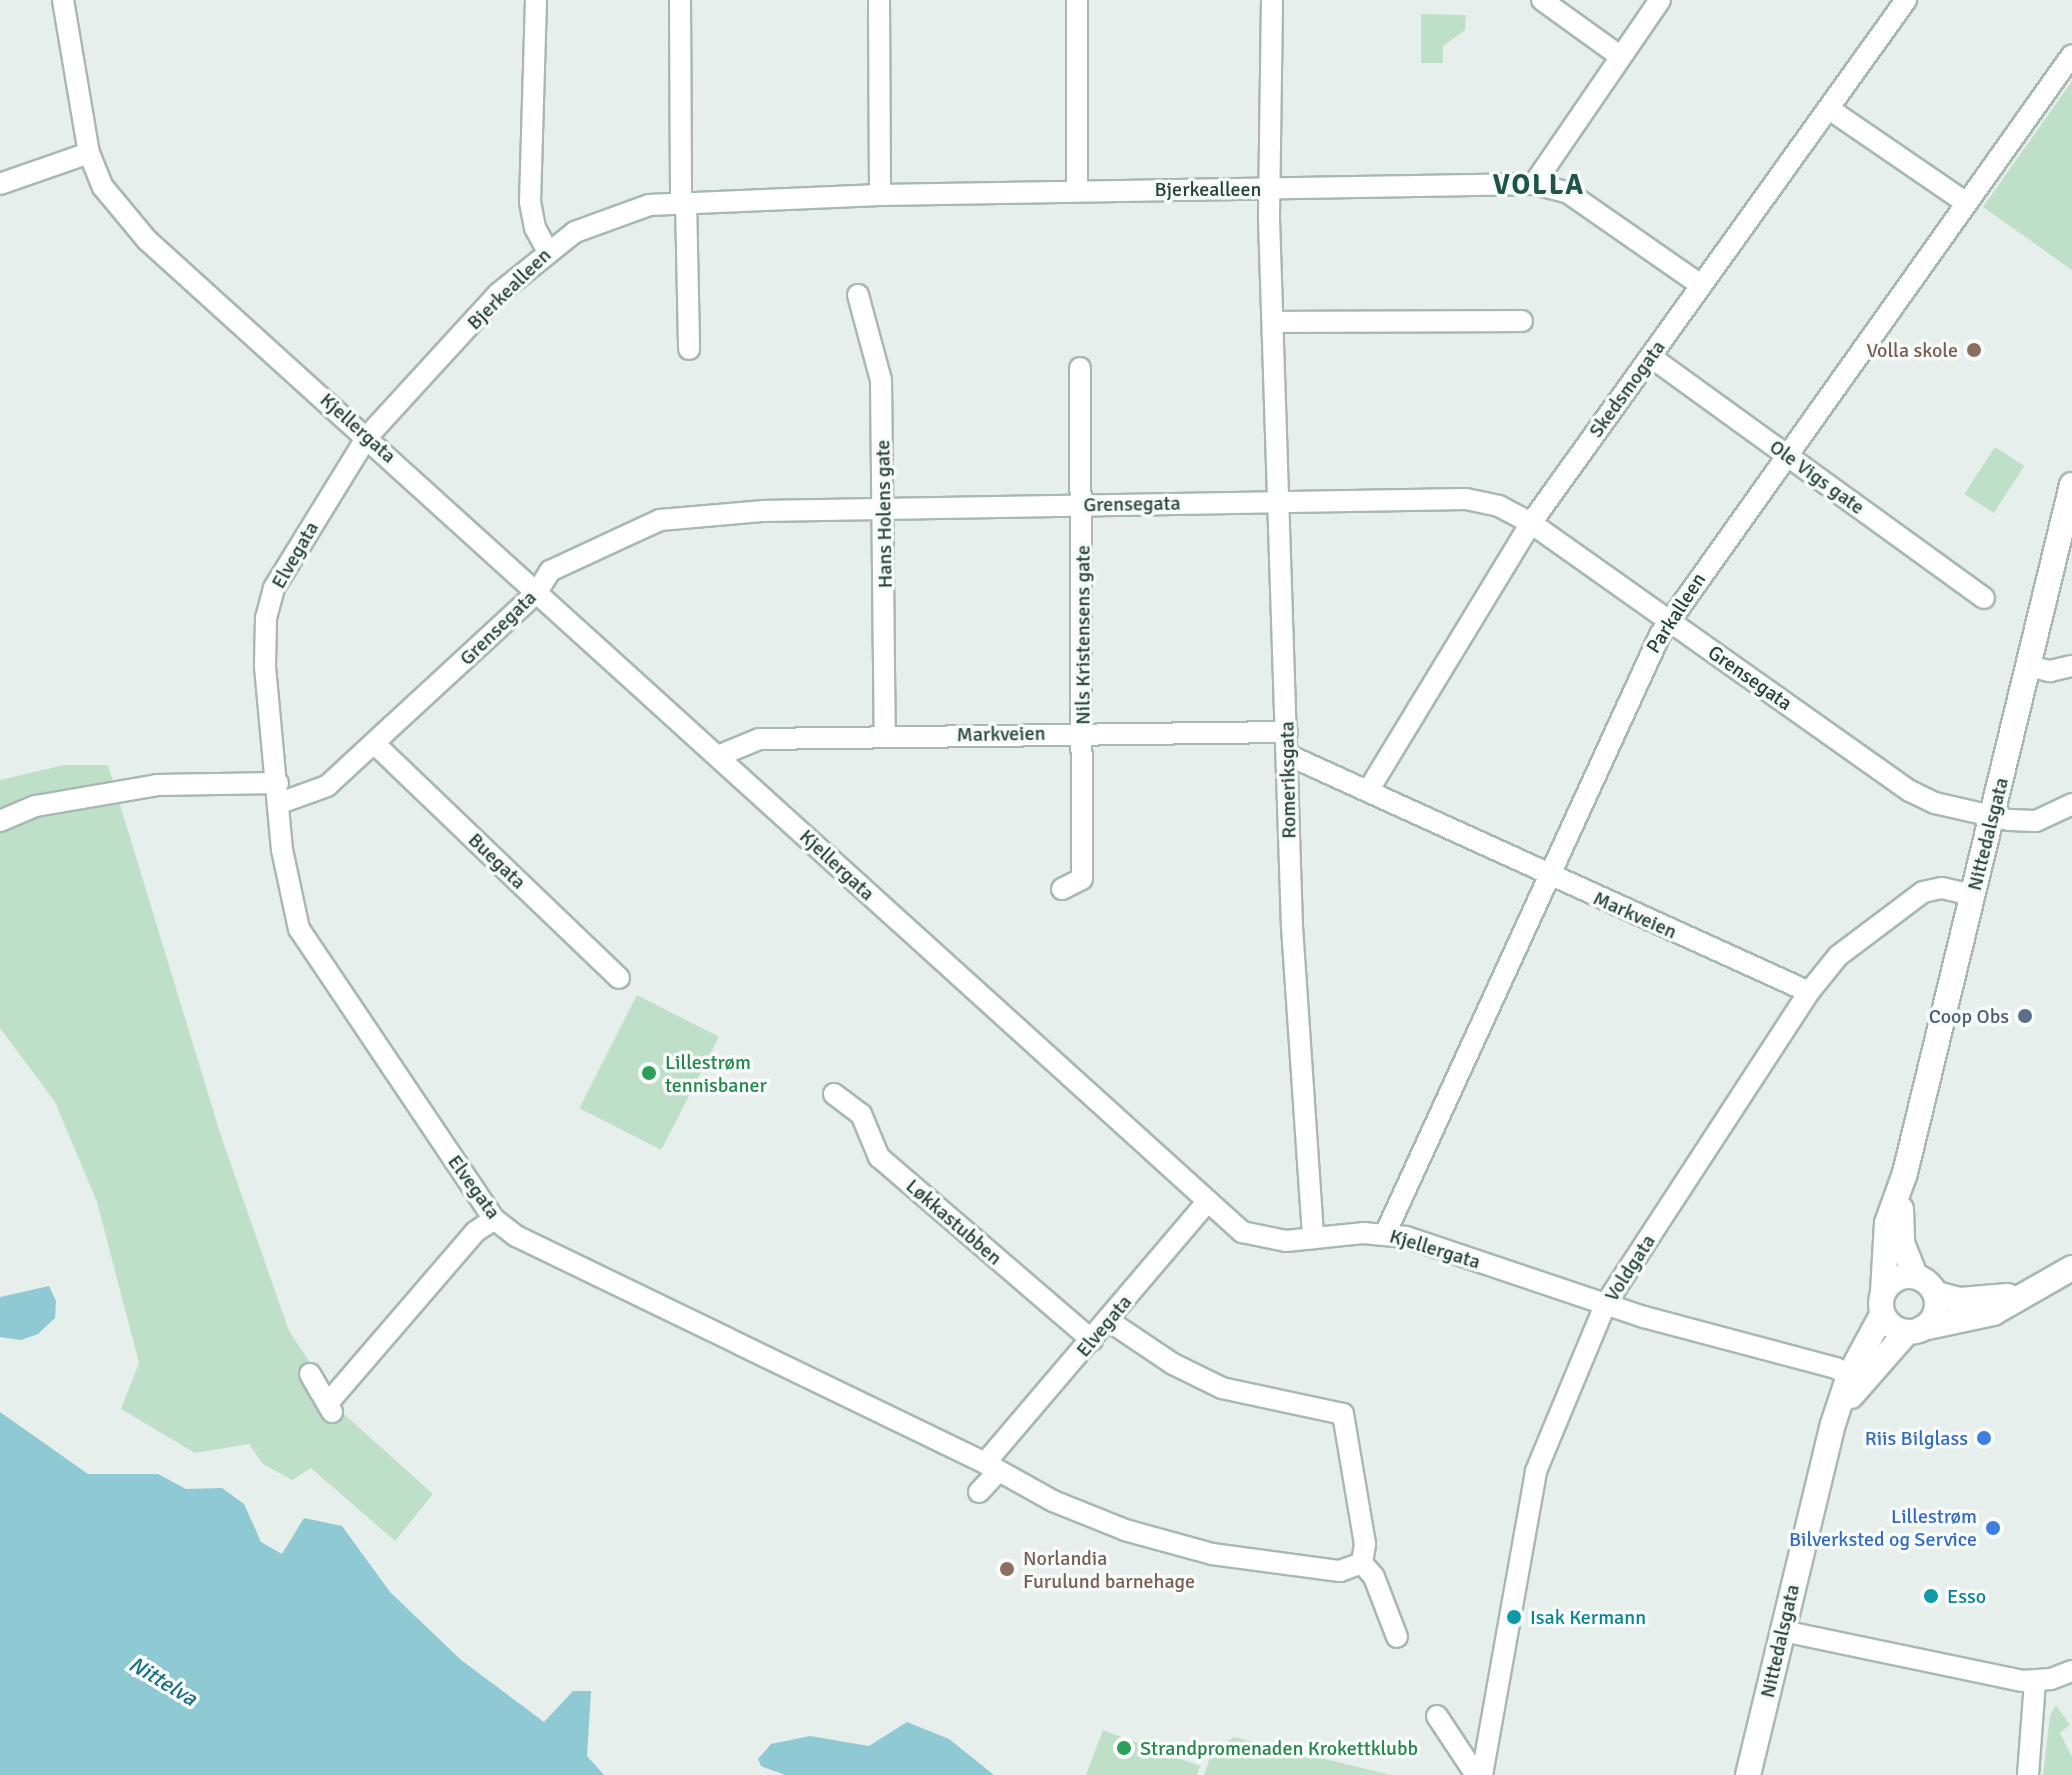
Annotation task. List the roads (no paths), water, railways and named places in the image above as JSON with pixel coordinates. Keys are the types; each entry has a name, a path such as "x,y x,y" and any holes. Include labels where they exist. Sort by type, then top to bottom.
{"main road":[{"name":"Nittedalsgata","path":"1748,1775 1837,1413 1854,1380 1883,1303 1887,1223 1903,1182 1973,895 1984,815 2028,666 2072,485"},
{"name":"Nittedalsgata","path":"1903,1182 1902,1243 1915,1276"},
{"path":"2027,1292 1989,1300 1936,1294 1915,1276 1896,1279 1883,1303 1892,1327 1915,1330 1993,1313 2072,1268"},
{"path":"1915,1330 1934,1317 1936,1294"},
{"name":"Nittedalsgata","path":"1854,1380 1915,1330"}],"street":[{"name":"Kjellergata","path":"63,0 89,153 103,187 147,240 1242,1232 1263,1239 1386,1232 1605,1305 1816,1362 1854,1380"},
{"path":"536,0 530,202 535,228 547,250"},
{"path":"680,0 689,349"},
{"path":"879,0 880,195"},
{"path":"1077,0 1077,191"},
{"name":"Romeriksgata","path":"1272,0 1269,189 1273,322 1299,1083 1313,1238"},
{"path":"1542,0 1620,56"},
{"path":"1534,184 1660,0"},
{"name":"Skedsmogata","path":"1368,791 1531,523 1906,0"},
{"name":"Parkalleen","path":"1386,1232 1549,877 1618,717 1668,621 2072,55"},
{"path":"1829,109 1965,202"},
{"path":"0,184 89,153"},
{"name":"Bjerkealleen","path":"367,437 499,293 547,250 608,218 684,201 1534,184 1567,192 1701,285"},
{"name":"Hans Holens gate","path":"858,295 881,380 885,736"},
{"path":"1273,322 1522,321"},
{"name":"Ole Vigs gate","path":"1651,357 1984,598"},
{"name":"Nils Kristensens gate","path":"1062,889 1082,879 1083,506 1080,368"},
{"name":"Elvegata","path":"367,437 274,588 266,618 265,666 288,890 299,929 494,1219 516,1236 641,1299 991,1468 1208,1201"},
{"name":"Grensegata","path":"0,821 65,800 157,785 279,793 327,786 537,592 550,571 660,520 704,513 1466,499 1499,506 1531,523 1910,791 1984,815"},
{"path":"2028,666 2050,671 2072,666"},
{"name":"Markveien","path":"718,756 759,739 1287,732"},
{"name":"Buegata","path":"375,744 619,978"},
{"name":"Markveien","path":"1288,755 1549,877 1809,992"},
{"path":"1984,815 2036,821 2072,804"},
{"name":"Voldgata","path":"1479,1775 1536,1471 1605,1305 1809,992 1838,956 1909,899 1942,888 1973,895"},
{"name":"Løkkastubben","path":"834,1094 861,1114 879,1157 1092,1340"},
{"path":"310,1374 331,1410 475,1232 494,1219"},
{"path":"1109,1321 1173,1364 1222,1388 1343,1414 1365,1544 1362,1563 1374,1577 1397,1637"},
{"path":"979,1492 991,1468 1125,1530 1212,1554 1340,1571 1362,1563"},
{"path":"1783,1631 2035,1682 2072,1671"},
{"path":"2028,1775 2035,1682"},
{"path":"1437,1716 1479,1775"}],"water":[{"path":"49,1286 56,1301 55,1318 38,1334 21,1340 0,1337 0,1297"},
{"name":"Nittelva","path":"0,1412 88,1474 158,1474 186,1489 222,1488 244,1504 261,1542 282,1554 304,1518 342,1526 390,1592 461,1660 544,1722 573,1691 591,1691 587,1756 604,1775 0,1775"},
{"path":"907,1722 949,1739 994,1775 785,1775 761,1766 758,1759 771,1744 810,1736 869,1746"}],"place":[{"name":"Volla skole","path":"1974,350"},
{"name":"Coop Obs","path":"2025,1016"},
{"name":"Lillestrøm tennisbaner","path":"649,1073"},
{"name":"Riis Bilglass","path":"1984,1438"},
{"name":"Lillestrøm Bilverksted og Service","path":"1993,1528"},
{"name":"Norlandia Furulund barnehage","path":"1007,1569"},
{"name":"Esso","path":"1931,1596"},
{"name":"Isak Kermann","path":"1514,1617"},
{"name":"Strandpromenaden Krokettklubb","path":"1124,1748"}],"district":[{"name":"VOLLA","path":"1539,185"}]}
